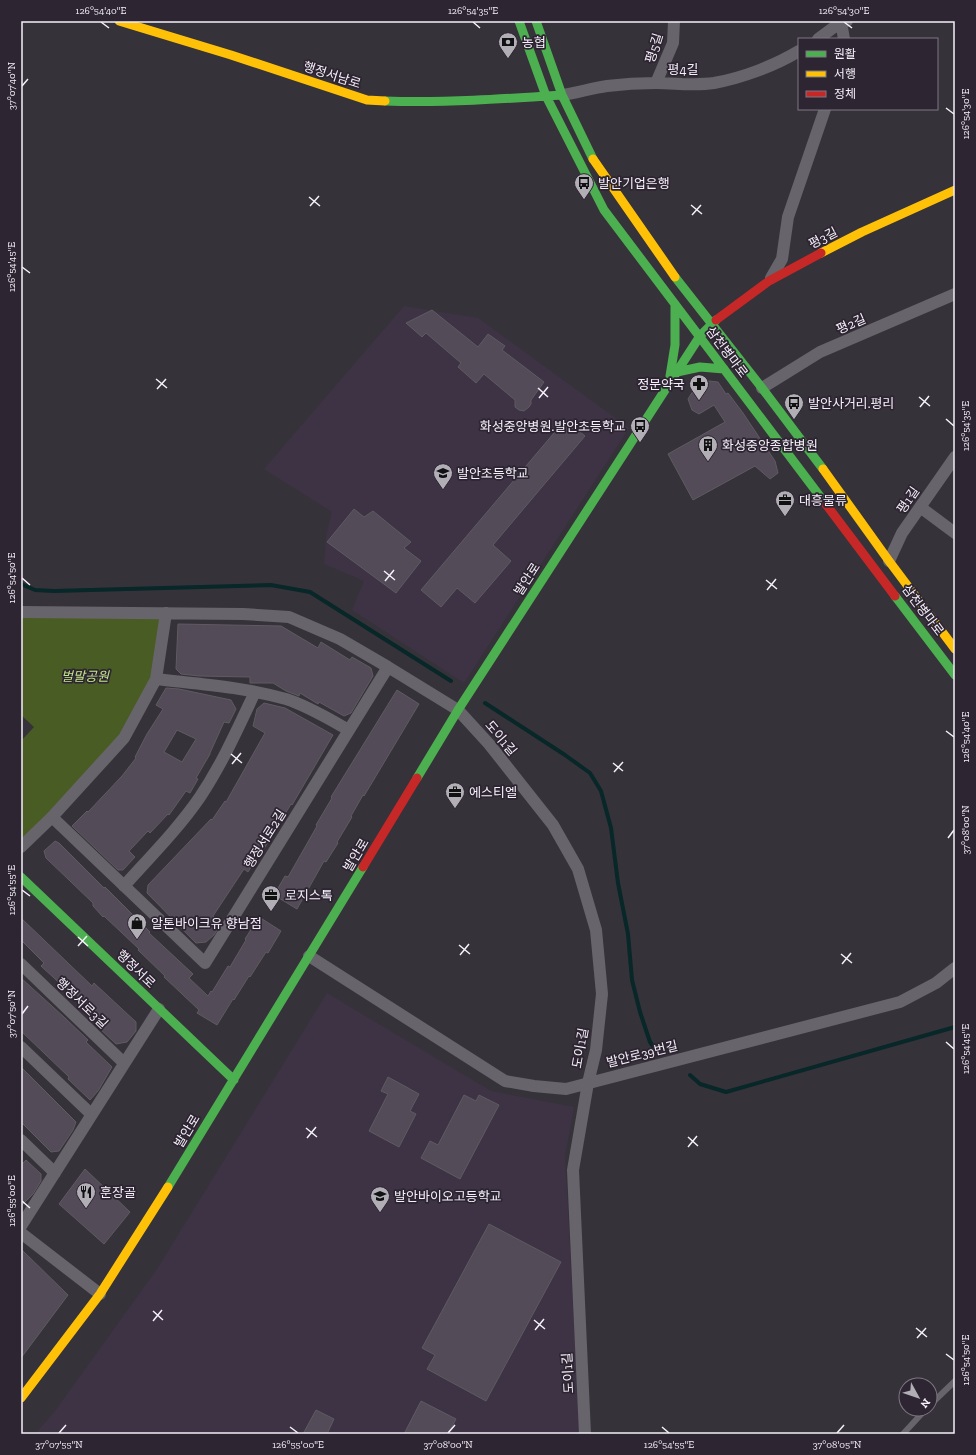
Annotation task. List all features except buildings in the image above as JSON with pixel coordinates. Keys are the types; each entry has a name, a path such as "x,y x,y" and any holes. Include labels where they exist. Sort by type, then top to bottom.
{"main road":[{"name":"행정서남로","path":"119,21 231,55 367,100 419,102 471,101 562,95"},
{"name":"삼천병마로","path":"519,21 546,96 604,210 955,675"},
{"name":"삼천병마로","path":"536,21 562,95 600,169 671,272 762,388 955,649"},
{"name":"평3길","path":"711,324 769,282 862,232 955,190"},
{"path":"668,385 674,351 675,304"},
{"name":"발안로","path":"21,1398 100,1294 234,1080 458,710 700,336 711,324"},
{"path":"677,372 700,366 724,369"},
{"name":"행정서로","path":"21,877 234,1080"}],"street":[{"name":"평5길","path":"656,83 673,43 674,21"},
{"path":"820,38 844,22"},
{"path":"844,22 844,38"},
{"name":"평4길","path":"562,95 580,93 606,86 656,83 714,83 753,72 786,59 798,52"},
{"path":"769,282 782,259 788,217 825,110"},
{"name":"평2길","path":"762,388 820,352 955,294"},
{"name":"평1길","path":"889,561 902,533 955,457"},
{"path":"920,507 955,533"},
{"path":"21,612 243,614 289,617 340,639 458,710"},
{"path":"21,847 52,817 124,738 156,678 166,613"},
{"name":"행정서로2길","path":"124,886 206,963 388,667"},
{"path":"156,678 255,692 287,699 307,707 349,730"},
{"path":"52,817 124,886 177,827 200,797 233,740 255,692"},
{"name":"도이1길","path":"458,710 489,744 553,825 578,870 596,930 602,994 596,1050 588,1083 573,1170 586,1434"},
{"name":"발안로39번길","path":"309,956 505,1080 534,1086 566,1089 900,1002 936,983 955,968"},
{"name":"행정서로3길","path":"21,964 124,1062"},
{"path":"21,1226 159,1009"},
{"path":"21,1047 91,1114"},
{"path":"21,1140 55,1172"},
{"path":"21,1233 100,1294"}],"lane":[{"path":"938,1397 955,1381"},
{"path":"903,1434 919,1417"}],"shaded area":[{"name":"발안초등학교","path":"404,306 478,318 629,428 464,683 352,610 364,581 324,564 326,536 332,512 264,469"},
{"name":"발안바이오고등학교","path":"327,993 491,1091 574,1107 565,1156 580,1434 35,1434 55,1411 157,1269"}],"green space":[{"name":"벌말공원","path":"21,612 166,613 156,679 124,738 21,847 21,741 34,727 21,715"}],"waterway":[{"path":"21,584 35,590 54,591 271,585 310,592 451,681"},
{"path":"485,703 590,773 601,791 611,828 618,883 628,934 632,980 640,1012 650,1042 657,1052"},
{"path":"690,1075 700,1084 726,1092 955,1027"}],"traffic: fast":[{"path":"519,21 546,96"},
{"path":"536,21 562,95"},
{"path":"385,101 451,101 562,95 593,159"},
{"path":"546,96 604,210 825,503"},
{"path":"675,277 823,469"},
{"path":"670,376 675,345 675,304"},
{"path":"417,778 458,710 700,336 716,320"},
{"path":"677,372 700,367 724,369"},
{"path":"895,596 955,675"},
{"path":"168,1187 363,867"},
{"path":"21,877 234,1080"}],"traffic: slow":[{"path":"119,21 231,55 367,100 385,101"},
{"path":"593,159 675,277"},
{"path":"821,253 862,232 955,190"},
{"path":"823,469 955,649"},
{"path":"21,1398 100,1294 168,1187"}],"traffic: jam":[{"path":"716,320 769,281 821,253"},
{"path":"825,503 895,596"},
{"path":"363,867 417,778"}],"place":[{"name":"농협","path":"508,59"},
{"name":"발안기업은행","path":"584,200"},
{"name":"정문약국","path":"699,401"},
{"name":"발안사거리.평리","path":"794,420"},
{"name":"화성중앙병원.발안초등학교","path":"640,443"},
{"name":"화성중앙종합병원","path":"708,462"},
{"name":"발안초등학교","path":"443,490"},
{"name":"대흥물류","path":"785,517"},
{"name":"에스티엘","path":"455,809"},
{"name":"로지스톡","path":"271,912"},
{"name":"알톤바이크유 향남점","path":"137,940"},
{"name":"훈장골","path":"86,1209"},
{"name":"발안바이오고등학교","path":"380,1213"}]}
